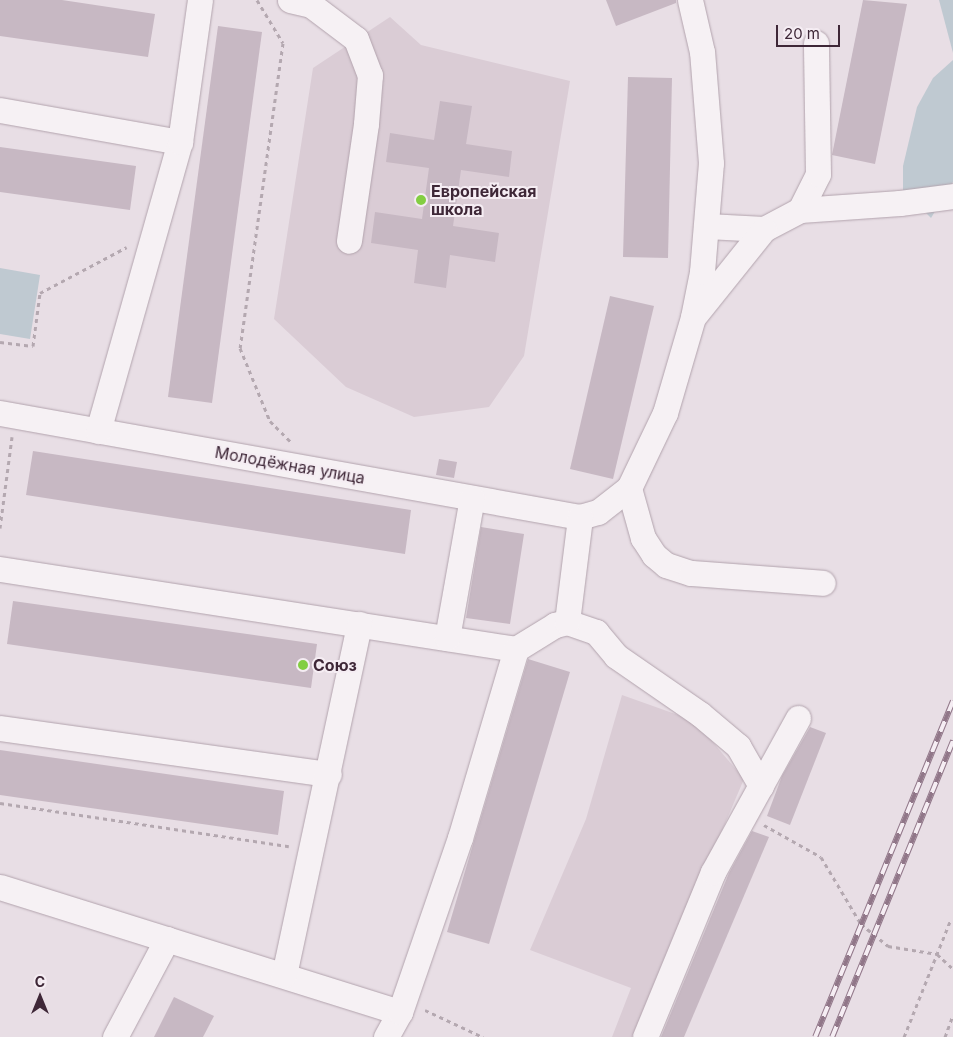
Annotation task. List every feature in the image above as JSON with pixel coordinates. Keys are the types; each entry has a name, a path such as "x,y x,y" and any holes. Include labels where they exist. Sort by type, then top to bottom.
{"street":[{"path":"98,431 180,142 200,0"},
{"path":"290,0 311,5 356,39 370,75 366,124 349,241"},
{"path":"568,622 580,517 598,512 629,488 665,413 693,317 707,226 711,163 708,103 702,52 690,0"},
{"path":"800,210 818,174 816,43"},
{"path":"0,110 180,142"},
{"path":"693,317 764,229 800,210 900,204 953,196"},
{"path":"707,226 764,229"},
{"name":"Молодёжная улица","path":"8,414 580,517"},
{"path":"629,488 643,538 650,550 666,565 691,573 823,584"},
{"path":"447,638 472,498"},
{"path":"0,569 516,649 555,625 568,622 596,632 616,656 700,714 738,746 760,786"},
{"path":"284,975 329,774 359,624"},
{"path":"386,1037 402,1006 460,838 516,649"},
{"path":"645,1037 713,872 798,718"},
{"path":"0,728 329,774"},
{"path":"0,887 284,975 402,1006"},
{"path":"115,1037 167,939"}],"path":[{"path":"257,0 283,43 240,348 270,421 295,446"},
{"path":"0,342 33,346 40,293 154,233"},
{"path":"0,528 8,414"},
{"path":"0,803 312,849"},
{"path":"746,810 773,832 821,858 861,924 888,946 937,954 953,969"},
{"path":"904,1037 951,919"},
{"path":"402,1006 483,1037"},
{"path":"945,1037 953,1015"}],"shaded area":[{"path":"939,0 953,0 953,53"},
{"name":"Европейская школа","path":"390,17 421,45 570,81 524,356 489,407 414,417 346,387 274,319 313,68"},
{"path":"953,60 953,182 931,218 903,190 903,166 917,107 933,78"},
{"path":"0,268 40,275 30,339 0,334"},
{"path":"622,695 695,721 744,779 634,1037 612,1037 631,988 530,950 586,819"}],"building":[{"path":"0,0 62,0 155,14 148,57 0,36"},
{"path":"606,0 676,0 676,3 616,26"},
{"path":"863,0 907,4 875,164 832,155"},
{"path":"218,26 262,32 212,403 168,397"},
{"path":"628,77 672,78 668,258 623,257"},
{"path":"440,101 472,106 466,144 512,151 509,177 461,170 453,226 499,233 495,262 450,255 446,288 414,283 418,250 371,243 375,212 422,219 429,168 386,162 390,133 434,140"},
{"path":"0,147 136,166 130,210 0,192"},
{"path":"610,296 654,306 613,479 570,469"},
{"path":"33,451 411,510 405,554 26,495"},
{"path":"439,459 457,462 454,478 436,475"},
{"path":"481,527 524,534 510,624 466,618"},
{"path":"13,601 317,644 311,688 7,644"},
{"path":"528,659 570,672 489,944 447,932"},
{"path":"810,727 826,733 790,825 767,816 782,776"},
{"path":"0,750 284,791 278,835 0,795"},
{"path":"752,831 769,837 684,1037 661,1037 729,873"},
{"path":"174,997 214,1016 203,1037 154,1037"}],"railway":[{"path":"815,1037 953,701"},
{"path":"832,1037 953,741"}],"place":[{"name":"Европейская школа","path":"421,200"},
{"name":"Союз","path":"303,665"}]}
